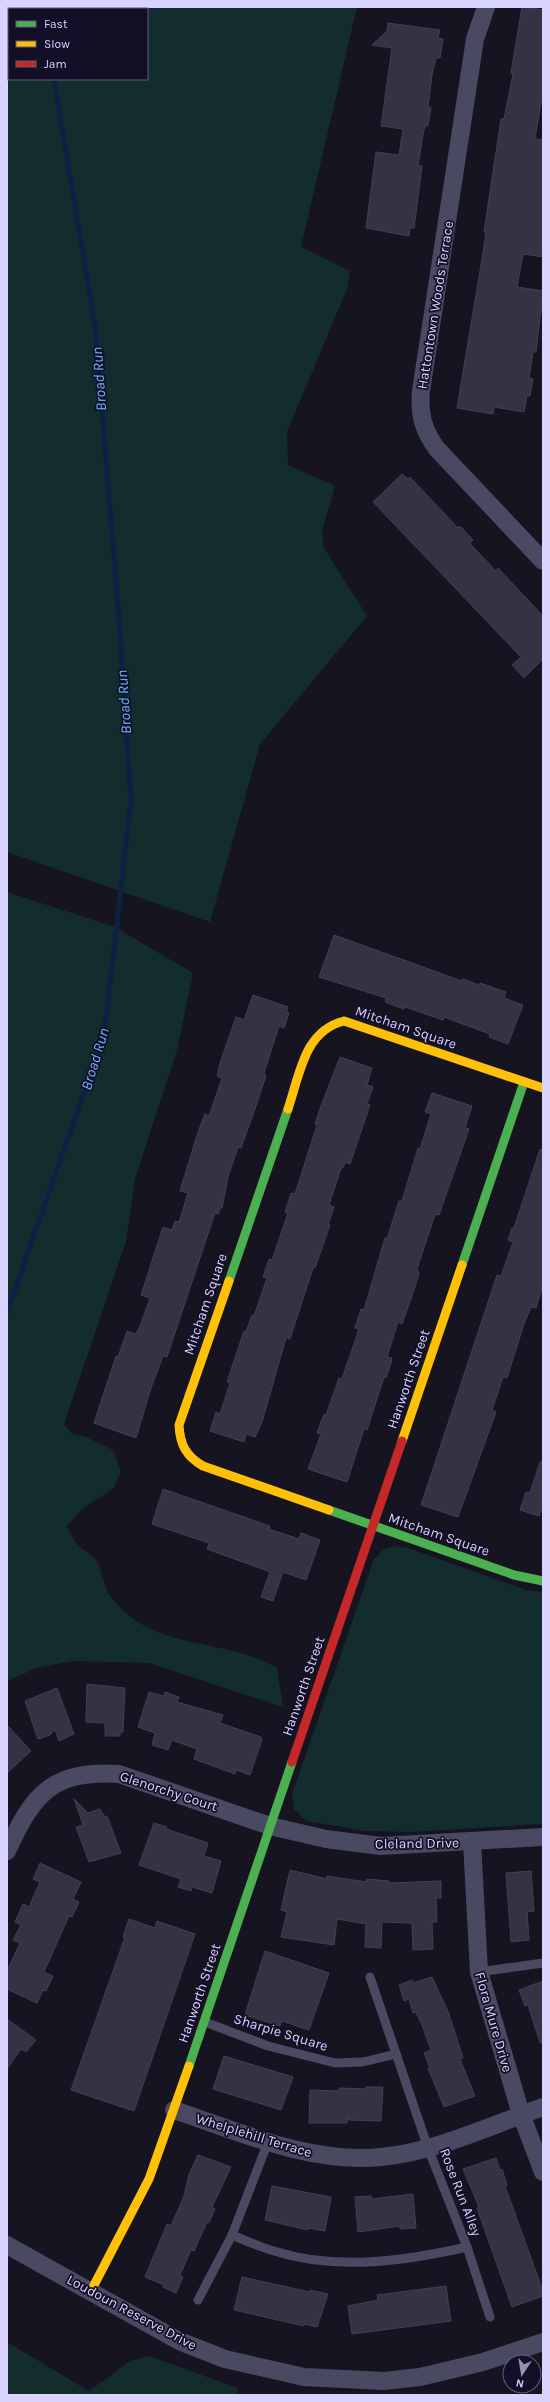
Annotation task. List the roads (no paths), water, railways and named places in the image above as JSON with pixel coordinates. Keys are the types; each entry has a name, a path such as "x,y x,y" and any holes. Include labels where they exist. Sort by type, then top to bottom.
{"street":[{"name":"Hattontown Woods Terrace","path":"486,7 475,39 421,391 421,415 428,436 437,449 543,561"},
{"name":"Mitcham Square","path":"543,1088 344,1021 326,1025 310,1044 179,1425 179,1443 190,1459 203,1466 514,1575 543,1581"},
{"name":"Hanworth Street","path":"91,2291 149,2179 174,2110 524,1082"},
{"name":"Glenorchy Court","path":"7,1851 26,1813 41,1793 61,1780 77,1775 97,1773 118,1774 270,1826"},
{"name":"Cleland Drive","path":"270,1826 326,1839 381,1846 543,1837"},
{"name":"Flora Mure Drive","path":"472,1842 479,1972 521,2114 543,2172"},
{"name":"Whelplehill Terrace","path":"174,2110 268,2142 314,2154 349,2158 382,2157 428,2148 543,2107"},
{"name":"Loudoun Reserve Drive","path":"7,2245 179,2340 225,2359 304,2377 384,2381 420,2377 483,2362 543,2342"}],"lane":[{"path":"479,1972 543,1963"},
{"path":"370,1977 428,2148"},
{"name":"Sharpie Square","path":"205,2022 268,2046 335,2064 363,2062 396,2054"},
{"path":"198,2300 232,2235 268,2142"},
{"name":"Rose Run Alley","path":"428,2148 467,2247 490,2317"},
{"name":"Rose Run Alley","path":"232,2235 275,2252 318,2259 369,2263 418,2258 467,2247"}],"waterway":[{"name":"Broad Run","path":"7,1312 104,1036 131,801 119,617 95,325 54,80"}]}
